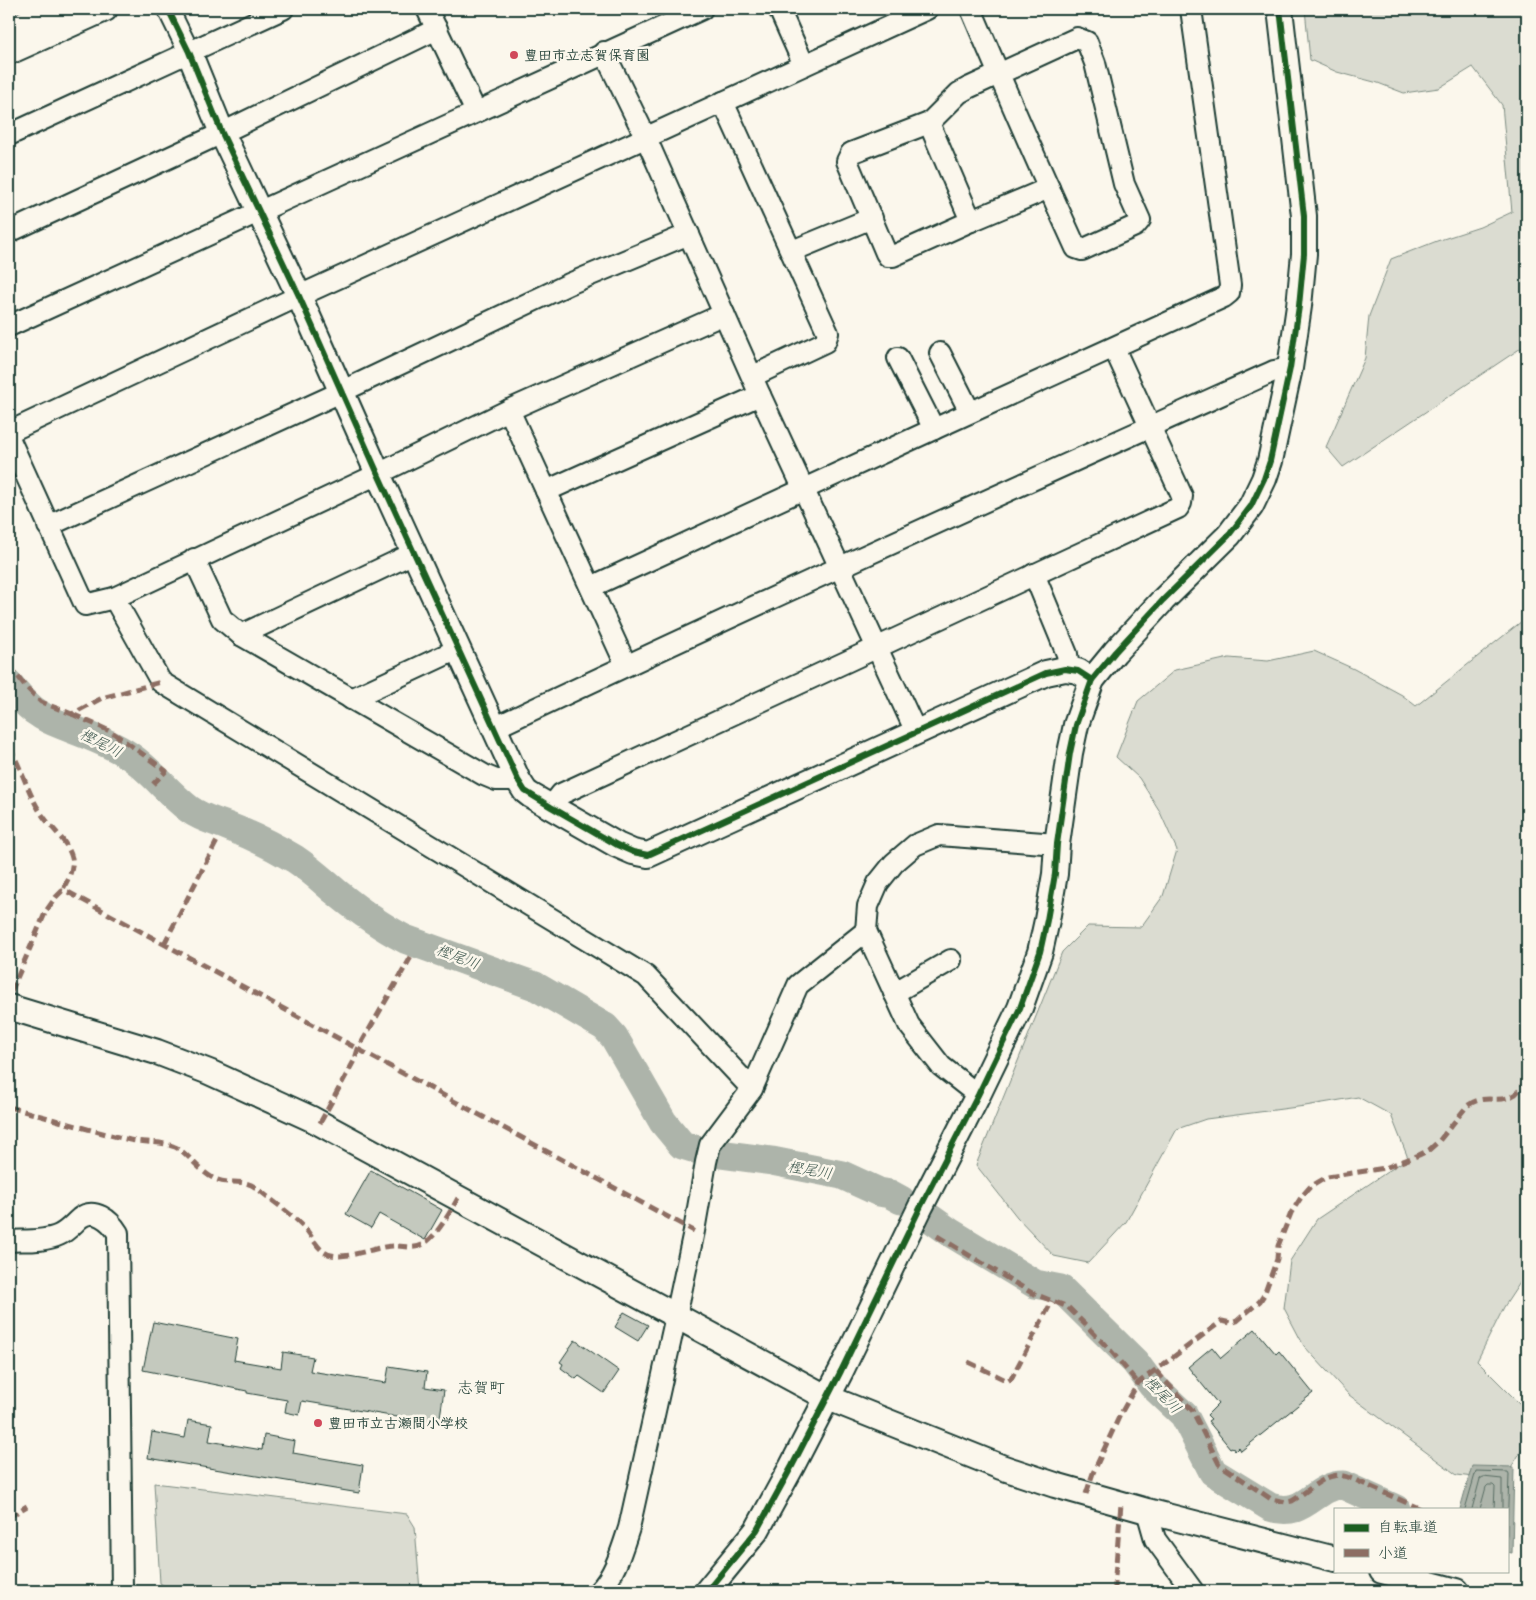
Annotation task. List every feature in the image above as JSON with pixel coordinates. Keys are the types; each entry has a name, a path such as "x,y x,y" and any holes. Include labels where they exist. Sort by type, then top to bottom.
{"street":[{"path":"9,30 55,9"},
{"path":"9,52 106,9"},
{"path":"168,9 189,52 222,133 299,296 494,728 518,780 529,794 618,845 633,852 648,854 1046,673 1069,670 1078,671 1092,680"},
{"path":"9,135 283,9"},
{"path":"427,9 476,112"},
{"path":"9,326 476,112 604,52 678,14 702,9"},
{"path":"779,9 804,65"},
{"path":"9,432 299,296 927,9"},
{"path":"970,9 998,73 1049,188 1076,248 1082,250 1136,226 1140,220 1124,184 1096,63 1087,42 1076,38 998,73 959,93 929,124 851,154 848,157 847,161 886,253 888,256 893,256 1049,188"},
{"path":"591,587 934,428 1224,297 1229,292 1230,284 1191,9"},
{"path":"707,1591 757,1530 792,1466 841,1371 1020,1008 1040,952 1055,874 1057,844 1076,725 1092,680 1163,600 1229,535 1251,506 1264,478 1270,461 1290,368 1304,254 1304,216 1280,9"},
{"path":"9,232 222,133 437,28"},
{"path":"604,52 646,138 760,395 916,732"},
{"path":"723,102 828,333 825,342 752,376"},
{"path":"929,124 971,221"},
{"path":"792,251 872,218"},
{"path":"48,526 341,392 569,284 689,234"},
{"path":"9,438 85,605 114,598 509,410 724,314"},
{"path":"551,808 561,794 1178,508 1182,496 1114,348"},
{"path":"940,353 970,412"},
{"path":"898,358 934,428"},
{"path":"494,728 626,665 1150,427 1274,371 1290,368"},
{"path":"546,491 760,395"},
{"path":"509,410 626,665"},
{"path":"241,635 414,553"},
{"path":"194,559 222,619 241,635 484,775 496,780 518,780"},
{"path":"1034,574 1067,654 1069,670"},
{"path":"114,598 161,682 646,976 752,1089"},
{"path":"351,699 458,649"},
{"path":"978,1095 941,1066 909,1025 866,931 868,906 878,883 894,863 915,845 939,835 1057,844"},
{"path":"599,1591 611,1575 629,1528 694,1231 708,1154 752,1089 798,985 866,931"},
{"path":"894,993 951,960"},
{"path":"9,1007 156,1052 249,1089 312,1119 826,1397 1001,1467 1055,1485 1147,1511 1334,1559"},
{"path":"9,1241 50,1238 67,1230 81,1217 88,1214 96,1214 105,1218 114,1226 118,1233 122,1591"},
{"path":"1147,1511 1155,1539 1192,1591"},
{"path":"1389,1579 1457,1591"}],"shaded area":[{"path":"1305,9 1527,9 1527,344 1343,467 1326,447 1365,358 1369,316 1391,259 1480,227 1512,212 1502,105 1473,67 1439,88 1404,93 1378,83 1337,72 1310,60"},
{"path":"1527,617 1527,1272 1504,1307 1477,1361 1527,1411 1527,1442 1508,1472 1489,1479 1457,1475 1349,1395 1304,1346 1284,1308 1290,1261 1317,1219 1408,1158 1391,1115 1358,1097 1206,1119 1177,1129 1126,1222 1088,1263 1054,1256 1017,1217 976,1165 1062,952 1088,926 1141,927 1163,896 1177,850 1159,810 1139,778 1116,757 1138,701 1175,670 1229,658 1268,661 1314,651 1354,669 1402,695 1416,706"},
{"path":"154,1483 407,1514 415,1527 420,1591 172,1591 160,1583"}],"water":[{"path":"1472,1466 1514,1467 1512,1553 1508,1552 1508,1508 1460,1508"}],"building":[{"path":"371,1170 442,1210 425,1240 379,1214 371,1228 346,1214"},
{"path":"624,1312 648,1325 638,1341 615,1327"},
{"path":"153,1322 238,1339 234,1360 281,1368 283,1352 313,1357 310,1371 386,1383 389,1366 427,1372 425,1387 444,1390 439,1424 302,1401 299,1415 285,1412 287,1400 143,1370"},
{"path":"1255,1329 1276,1354 1279,1351 1313,1393 1241,1451 1239,1447 1235,1451 1232,1447 1230,1448 1208,1421 1211,1419 1207,1415 1218,1404 1188,1367 1212,1347 1221,1358"},
{"path":"575,1340 619,1371 604,1393 579,1376 576,1379 561,1368 563,1364 560,1362"},
{"path":"188,1420 212,1424 209,1441 262,1450 264,1435 295,1441 293,1453 363,1465 359,1493 148,1458 152,1432 185,1438"}],"waterway":[{"name":"樫尾川","path":"9,684 26,703 42,716 102,741 123,752 146,768 181,803 194,812 236,829 295,859 361,911 396,934 405,939 535,986 605,1027 614,1037 663,1122 682,1145 705,1152 772,1161 842,1175 901,1200"},
{"name":"樫尾川","path":"930,1218 951,1233 1035,1284 1061,1289 1135,1362 1152,1385 1184,1415 1213,1472 1270,1507 1282,1510 1293,1509 1324,1490 1333,1486 1343,1485 1394,1508"}],"marked path":[{"path":"9,665 41,702 72,714 102,698 161,682"},
{"path":"72,714 112,732 166,771 153,784"},
{"path":"9,747 38,808 64,841 70,852 72,867 62,891"},
{"path":"164,944 217,841"},
{"path":"9,1007 11,992 46,911 62,891 68,892 694,1231"},
{"path":"320,1123 355,1059 358,1049 411,957"},
{"path":"1086,1494 1093,1473 1120,1415 1138,1383 1222,1321 1231,1323 1237,1321 1260,1301 1277,1259 1278,1246 1291,1213 1310,1187 1327,1177 1385,1168 1429,1150 1439,1141 1467,1106 1479,1100 1501,1099 1515,1095 1527,1078"},
{"path":"9,1107 130,1140 175,1147 213,1178 225,1182 247,1183 259,1190 303,1226 320,1249 335,1256 351,1255 392,1246 417,1247 430,1239 458,1198"},
{"path":"937,1236 1032,1293 1068,1307 1111,1351 1138,1383"},
{"path":"968,1362 1008,1381 1011,1379 1052,1301"},
{"path":"1156,1371 1192,1410 1219,1464 1271,1499 1286,1502 1292,1501 1328,1477 1338,1475 1353,1479 1419,1508"},
{"path":"1115,1591 1121,1504"},
{"path":"9,1517 27,1506"}],"cycle path":[{"path":"168,9 189,52 222,133 299,296 378,474 518,780 525,791 617,845 633,852 648,855 1046,673 1065,669 1078,671 1092,680"},
{"path":"707,1591 757,1530 792,1466 841,1371 1020,1008 1040,952 1055,874 1057,844 1070,753 1076,725 1092,680 1163,600 1229,535 1251,506 1264,479 1270,461 1290,368 1304,254 1304,216 1280,9"}],"place":[{"name":"豊田市立志賀保育園","path":"514,55"},
{"name":"豊田市立古瀬間小学校","path":"318,1423"}],"district":[{"name":"志賀町","path":"481,1387"}]}
